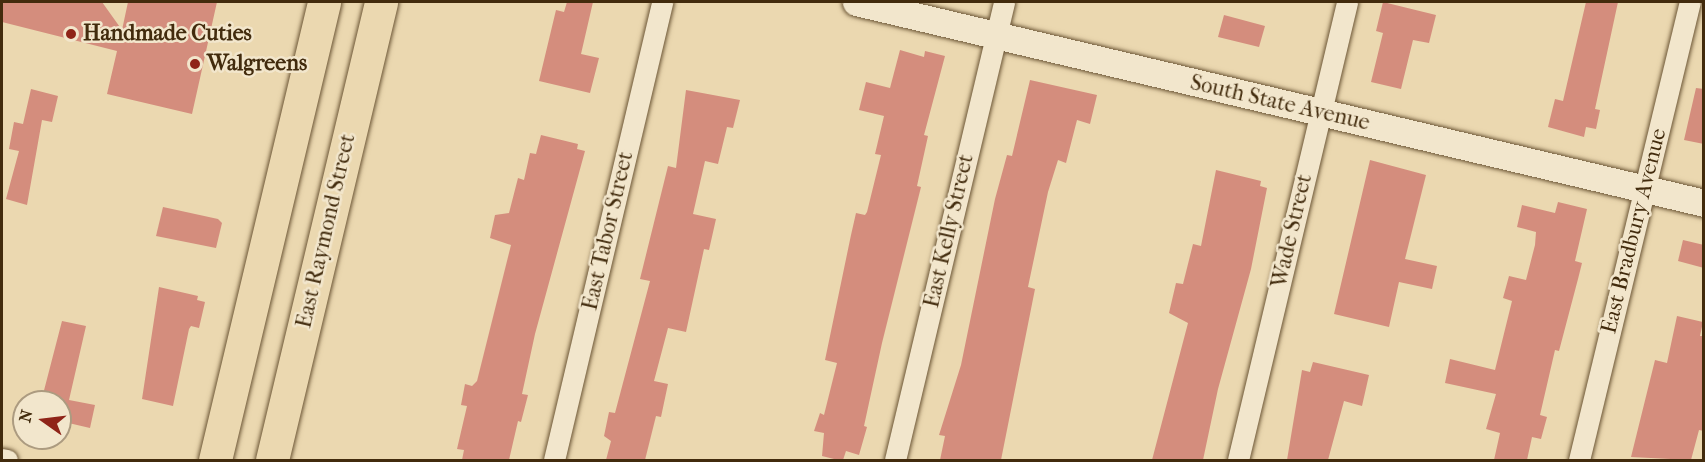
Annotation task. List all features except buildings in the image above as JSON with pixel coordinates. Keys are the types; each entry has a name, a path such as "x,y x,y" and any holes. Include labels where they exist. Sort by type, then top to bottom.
{"main road":[{"path":"215,460 324,2"},
{"name":"East Raymond Street","path":"272,460 381,2"}],"street":[{"name":"East Tabor Street","path":"554,460 662,2"},
{"name":"South State Avenue","path":"856,2 1704,203"},
{"name":"East Kelly Street","path":"895,460 1004,2"},
{"name":"Wade Street","path":"1238,460 1347,2"},
{"name":"East Bradbury Avenue","path":"1579,460 1690,2"},
{"path":"2,459 7,460"}],"place":[{"name":"Handmade Cuties","path":"71,34"},
{"name":"Walgreens","path":"195,64"}]}
